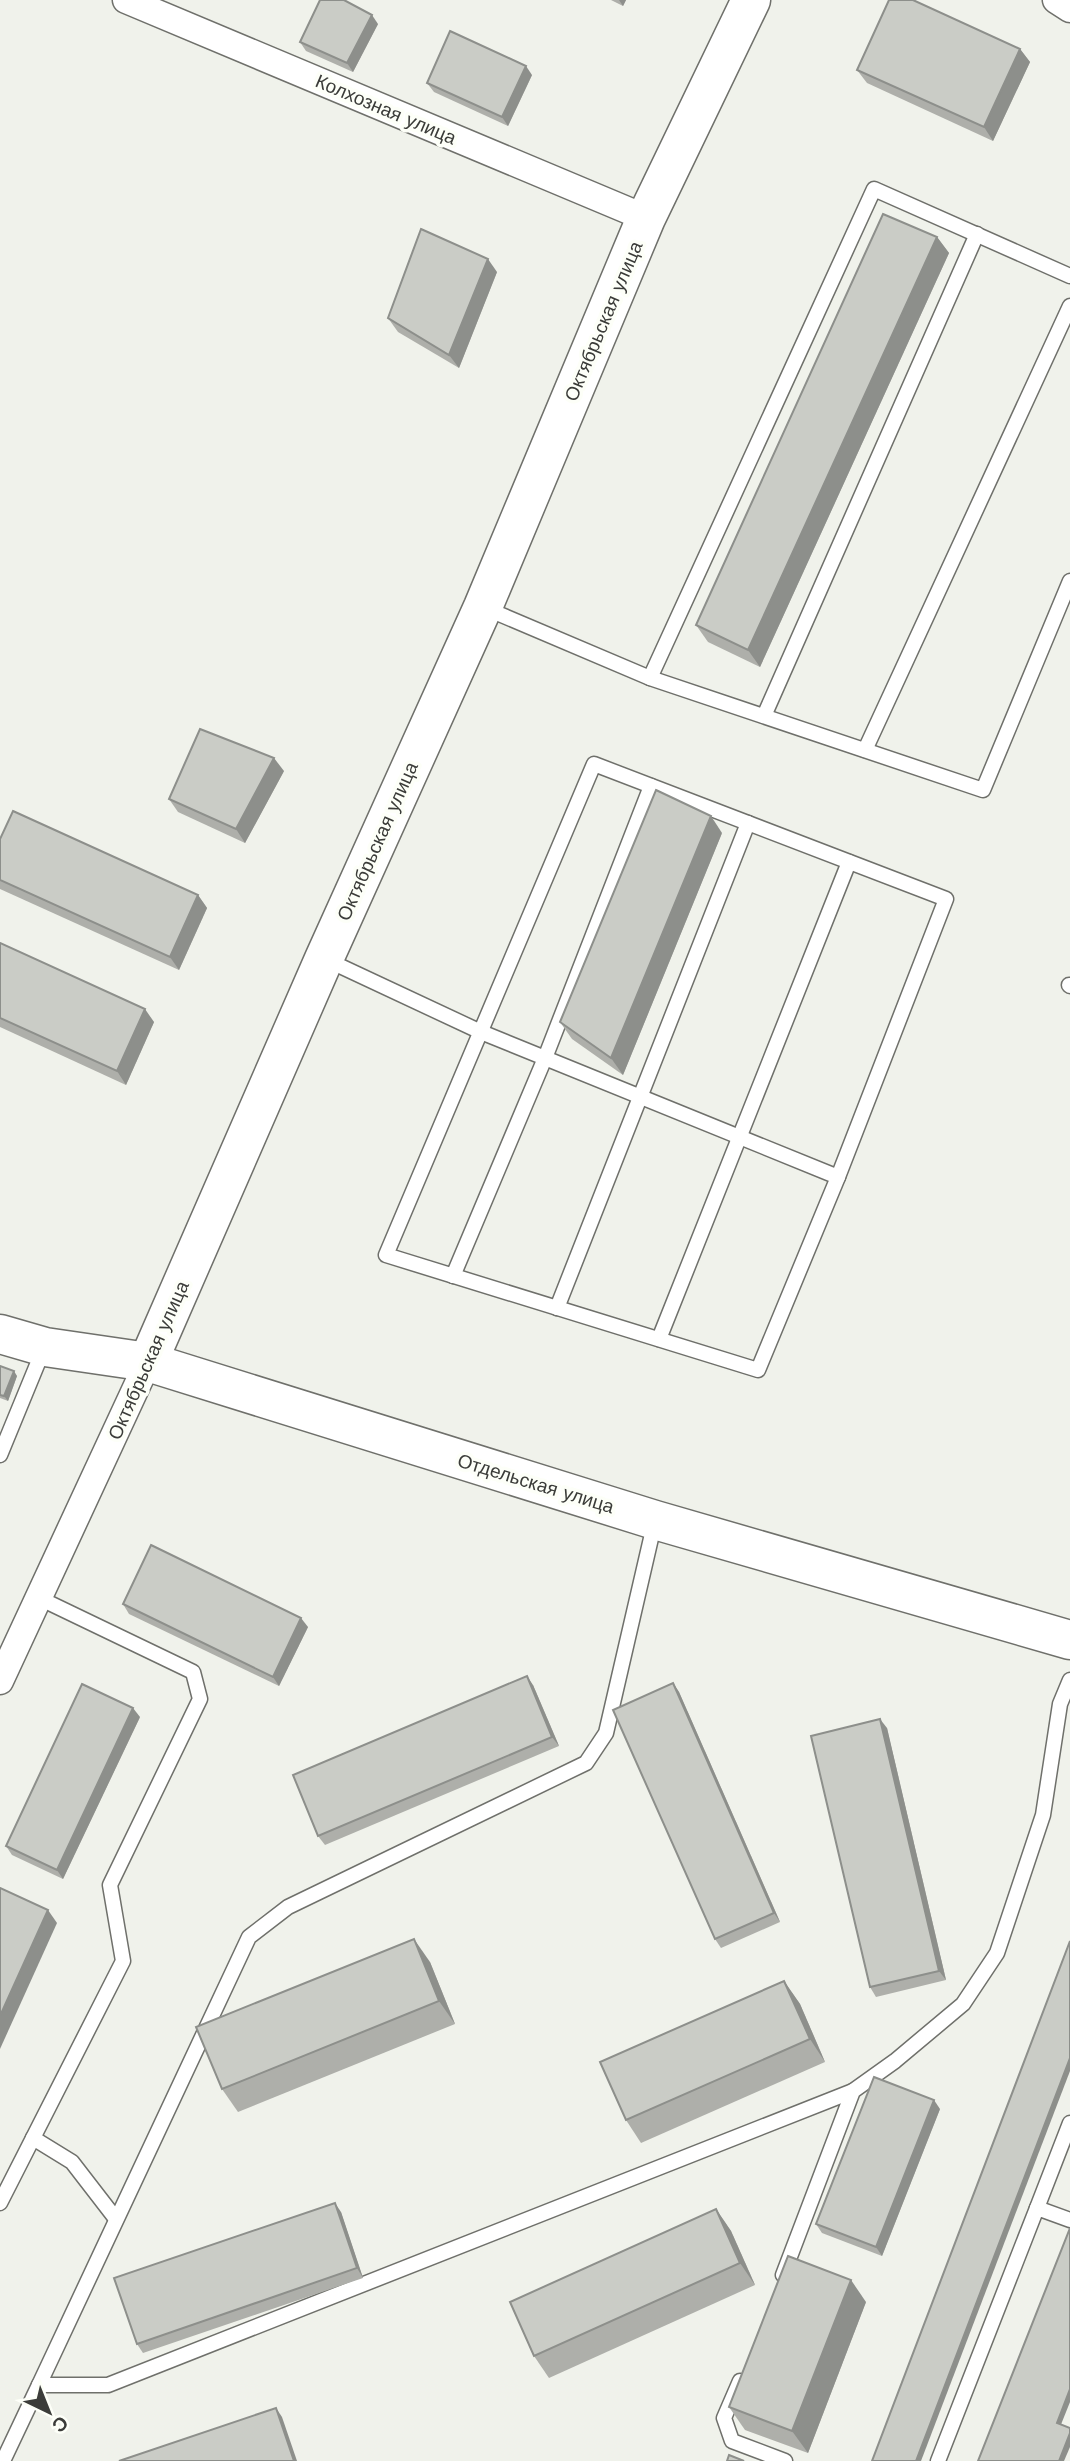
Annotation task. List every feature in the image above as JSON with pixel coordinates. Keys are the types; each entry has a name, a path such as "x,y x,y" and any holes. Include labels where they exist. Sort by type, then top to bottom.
{"street":[{"name":"Колхозная улица","path":"126,0 646,218"},
{"name":"Октябрьская улица","path":"0,1681 148,1363 324,959 483,607 646,218 751,0"},
{"path":"1056,0 1070,9"},
{"name":"Отдельская улица","path":"0,1334 45,1347 148,1363 655,1520 1070,1640"}],"lane":[{"path":"650,678 874,189 1070,276"},
{"path":"764,716 976,234"},
{"path":"865,750 1070,306"},
{"path":"483,607 650,678 983,790 1070,581"},
{"path":"594,764 748,823 946,899 838,1177 758,1370 386,1255 594,764"},
{"path":"453,1276 545,1058 651,786"},
{"path":"557,1308 748,823"},
{"path":"659,1339 849,862"},
{"path":"324,959 481,1032 838,1177"},
{"path":"0,1455 45,1347"},
{"path":"3,2461 5,2443 39,2385 249,1937 288,1907 586,1763 606,1733 655,1520"},
{"path":"0,2203 123,1961 110,1885 200,1699 193,1672 39,1598"},
{"path":"39,2385 108,2385 853,2091 895,2061 963,2004 997,1953 1043,1815 1060,1704 1070,1681"},
{"path":"776,2294 853,2091"},
{"path":"938,2461 1070,2123"},
{"path":"33,2138 72,2161 116,2220"},
{"path":"1037,2208 1070,2220"},
{"path":"746,2369 724,2418 732,2441 785,2461"}],"building":[{"path":"320,0 344,0 372,15 347,63 300,42"},
{"path":"889,0 913,0 1020,49 984,127 857,70"},
{"path":"450,31 526,66 502,117 427,83"},
{"path":"883,214 937,237 748,650 696,625"},
{"path":"421,229 488,259 449,355 388,318"},
{"path":"200,729 274,758 236,829 169,799"},
{"path":"656,790 711,816 611,1058 560,1022"},
{"path":"13,811 198,895 170,957 0,880 0,839"},
{"path":"0,943 145,1009 117,1071 0,1018"},
{"path":"0,1366 14,1371 4,1396 0,1395"},
{"path":"151,1545 301,1618 273,1677 123,1604"},
{"path":"527,1676 552,1737 318,1836 293,1775"},
{"path":"673,1683 774,1913 715,1939 613,1710"},
{"path":"82,1684 133,1708 57,1870 6,1846"},
{"path":"880,1719 939,1971 870,1987 811,1736"},
{"path":"0,1888 48,1910 0,2016"},
{"path":"414,1939 439,2001 222,2089 196,2027"},
{"path":"1070,1941 1070,2058 916,2461 872,2461"},
{"path":"784,1981 810,2039 626,2120 600,2062"},
{"path":"874,2077 934,2100 876,2247 816,2224"},
{"path":"335,2203 357,2268 137,2344 114,2278"},
{"path":"716,2209 740,2263 534,2356 510,2302"},
{"path":"1070,2228 1070,2389 1057,2423 1070,2428 1070,2433 1059,2461 978,2461"},
{"path":"788,2256 851,2280 792,2431 729,2407"},
{"path":"276,2408 294,2461 119,2461"},
{"path":"729,2455 744,2461 727,2461"}]}
